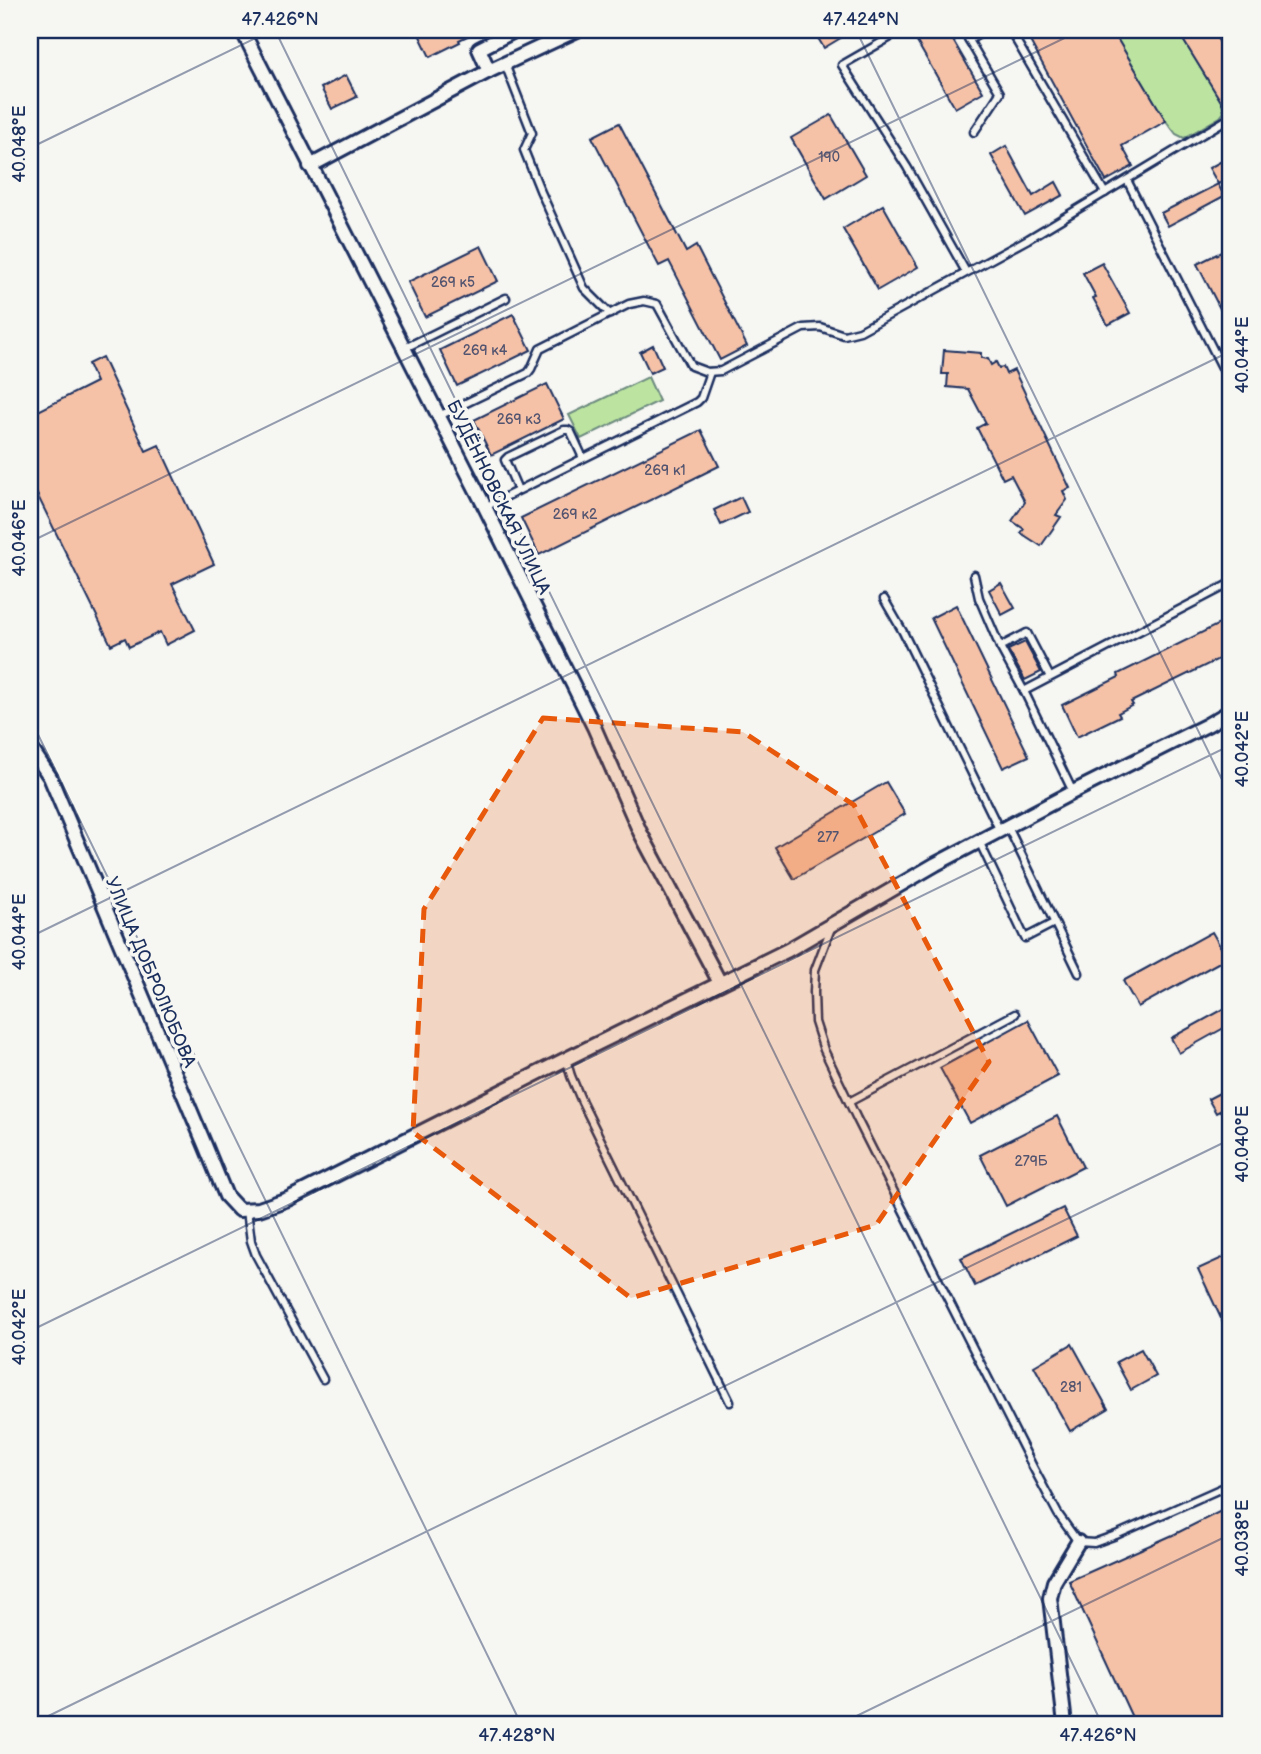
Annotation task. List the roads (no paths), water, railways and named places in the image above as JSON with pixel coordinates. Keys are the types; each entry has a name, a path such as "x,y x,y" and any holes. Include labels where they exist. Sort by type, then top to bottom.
{"street":[{"name":"БУДЁННОВСКАЯ УЛИЦА","path":"242,30 485,507 594,727 640,832 720,983"},
{"path":"489,71 479,48 516,30"},
{"path":"310,166 489,71 577,30"},
{"path":"243,1210 258,1209 288,1199 788,950 979,841 1231,711"},
{"name":"УЛИЦА ДОБРОЛЮБОВА","path":"30,747 50,777 217,1177 226,1196 243,1210"},
{"path":"1065,1724 1050,1598 1054,1582 1078,1542"}],"lane":[{"path":"884,30 889,38 842,65 907,167 966,272"},
{"path":"963,30 1000,93 974,132"},
{"path":"969,40 985,30"},
{"path":"1010,30 1105,192"},
{"path":"505,64 532,133 524,150 540,190 584,288 610,314"},
{"path":"439,416 528,373 540,349 629,304 645,301 657,304 691,366 710,372 721,371 803,328 820,327 844,335 860,331 1028,239 1231,117"},
{"path":"1127,180 1231,385"},
{"path":"405,348 506,298"},
{"path":"485,507 697,402 710,372"},
{"path":"518,490 505,460 508,457 568,430 583,458"},
{"path":"974,575 979,598 1000,647 1073,792"},
{"path":"1024,691 1231,583"},
{"path":"884,598 1079,973"},
{"path":"1000,647 1027,633 1050,677"},
{"path":"979,841 1026,938 1054,923"},
{"path":"833,923 821,951 814,992 815,1022 824,1050 1058,1514 1078,1542 1094,1543 1231,1484"},
{"path":"849,1102 1015,1014"},
{"path":"566,1059 582,1102 730,1402"},
{"path":"243,1210 256,1255 323,1379"}]}
